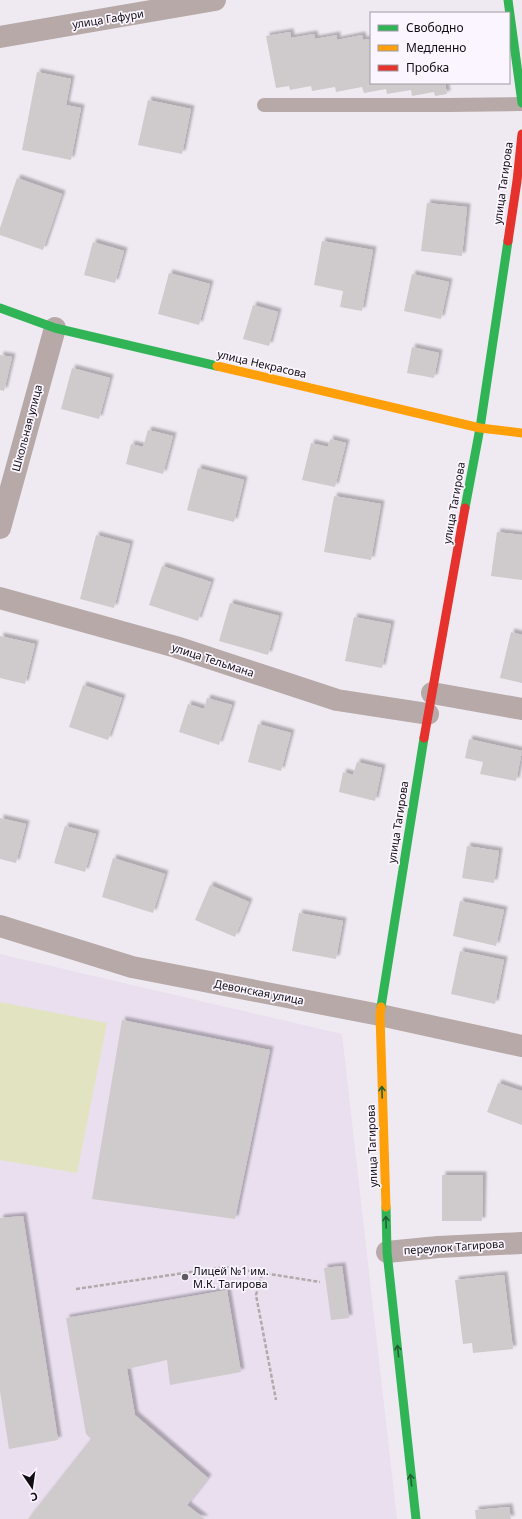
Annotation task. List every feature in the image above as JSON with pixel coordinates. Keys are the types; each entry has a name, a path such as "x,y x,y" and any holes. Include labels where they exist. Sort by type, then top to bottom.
{"street":[{"name":"улица Гафури","path":"0,37 215,0"},
{"path":"508,0 510,12"},
{"path":"510,14 522,97"},
{"name":"улица Тагирова","path":"416,1519 387,1252 380,1015 428,714 480,428 521,155 522,134"},
{"name":"улица Некрасова","path":"0,308 55,328 480,428 522,433"},
{"name":"Школьная улица","path":"0,528 55,328"},
{"name":"улица Тельмана","path":"0,598 176,647 337,700 428,714"},
{"path":"432,693 522,709"},
{"name":"Девонская улица","path":"0,926 132,967 380,1015 522,1046"},
{"name":"переулок Тагирова","path":"387,1252 438,1247 522,1243"}],"lane":[{"path":"264,105 448,105 522,97"}],"path":[{"path":"76,1289 225,1267 320,1282"},
{"path":"262,1274 256,1295 276,1400"}],"shaded area":[{"name":"Лицей №1 им. М.К. Тагирова","path":"0,954 342,1034 397,1519 0,1519"}],"green space":[{"path":"0,1002 107,1023 77,1173 0,1160"}],"building":[{"path":"290,32 291,38 314,34 315,39 337,35 337,40 362,35 363,40 370,39 370,84 445,84 447,94 435,96 434,92 412,96 411,90 387,94 386,89 364,93 362,87 336,92 335,87 312,91 311,86 290,90 289,86 276,88 266,36"},
{"path":"37,72 71,79 66,105 81,108 71,160 22,150"},
{"path":"148,100 191,109 182,154 138,145"},
{"path":"17,178 62,194 43,250 0,235 0,228"},
{"path":"427,203 467,207 462,256 421,251"},
{"path":"322,241 373,250 362,311 340,307 343,291 314,285"},
{"path":"93,242 124,251 115,283 84,275"},
{"path":"169,273 210,284 199,325 158,314"},
{"path":"412,274 449,282 441,319 404,311"},
{"path":"253,305 278,312 269,346 243,339"},
{"path":"412,347 439,353 434,378 407,373"},
{"path":"0,355 12,357 4,391 0,390"},
{"path":"72,368 110,378 99,419 61,409"},
{"path":"148,430 173,436 163,474 126,464 131,444 143,447"},
{"path":"330,439 346,443 335,487 302,480 311,443 328,447"},
{"path":"198,468 244,480 234,522 187,510"},
{"path":"334,496 381,504 371,560 324,552"},
{"path":"497,532 522,535 522,580 491,576"},
{"path":"96,535 130,544 114,608 80,599"},
{"path":"162,566 211,582 198,621 149,605"},
{"path":"230,603 279,616 268,655 219,641"},
{"path":"354,617 391,624 382,668 345,661"},
{"path":"511,632 522,635 522,683 500,678"},
{"path":"0,636 35,644 25,684 0,678"},
{"path":"83,685 122,698 108,740 69,727"},
{"path":"207,698 232,705 219,745 179,732 188,704 204,709"},
{"path":"258,724 291,733 281,771 248,762"},
{"path":"469,739 522,751 516,781 480,774 483,762 465,758"},
{"path":"357,762 382,768 375,801 339,792 343,772 353,775"},
{"path":"0,818 26,824 16,863 0,859"},
{"path":"65,826 96,834 85,872 54,863"},
{"path":"467,846 499,851 494,883 462,878"},
{"path":"113,858 165,874 153,913 102,897"},
{"path":"210,885 249,902 235,937 195,920"},
{"path":"460,901 504,910 496,946 453,936"},
{"path":"299,913 343,921 336,959 292,951"},
{"path":"460,951 504,960 495,1004 451,994"},
{"path":"122,1020 270,1050 235,1219 92,1199"},
{"path":"498,1083 522,1091 522,1125 487,1112"},
{"path":"442,1175 483,1175 482,1221 442,1221"},
{"path":"23,1216 58,1440 9,1449 0,1391 0,1218"},
{"path":"342,1266 349,1318 331,1320 324,1268"},
{"path":"504,1275 513,1349 473,1353 472,1343 463,1344 455,1280"},
{"path":"227,1290 241,1372 170,1385 167,1360 127,1369 135,1415 208,1478 187,1505 205,1519 28,1519 91,1439 86,1434 66,1318"},
{"path":"509,1507 511,1519 476,1519 475,1510"}],"traffic: fast":[{"path":"508,0 510,12"},
{"path":"510,15 522,103"},
{"path":"465,508 480,428 508,241"},
{"path":"0,308 55,328 217,366"},
{"path":"381,1007 424,738"},
{"path":"386,1207 387,1252 416,1519"}],"traffic: slow":[{"path":"217,366 480,428 522,433"},
{"path":"381,1007 386,1207"}],"traffic: jam":[{"path":"508,241 522,134"},
{"path":"424,738 465,508"}],"place":[{"name":"Лицей №1 им. М.К. Тагирова","path":"185,1277"}]}
